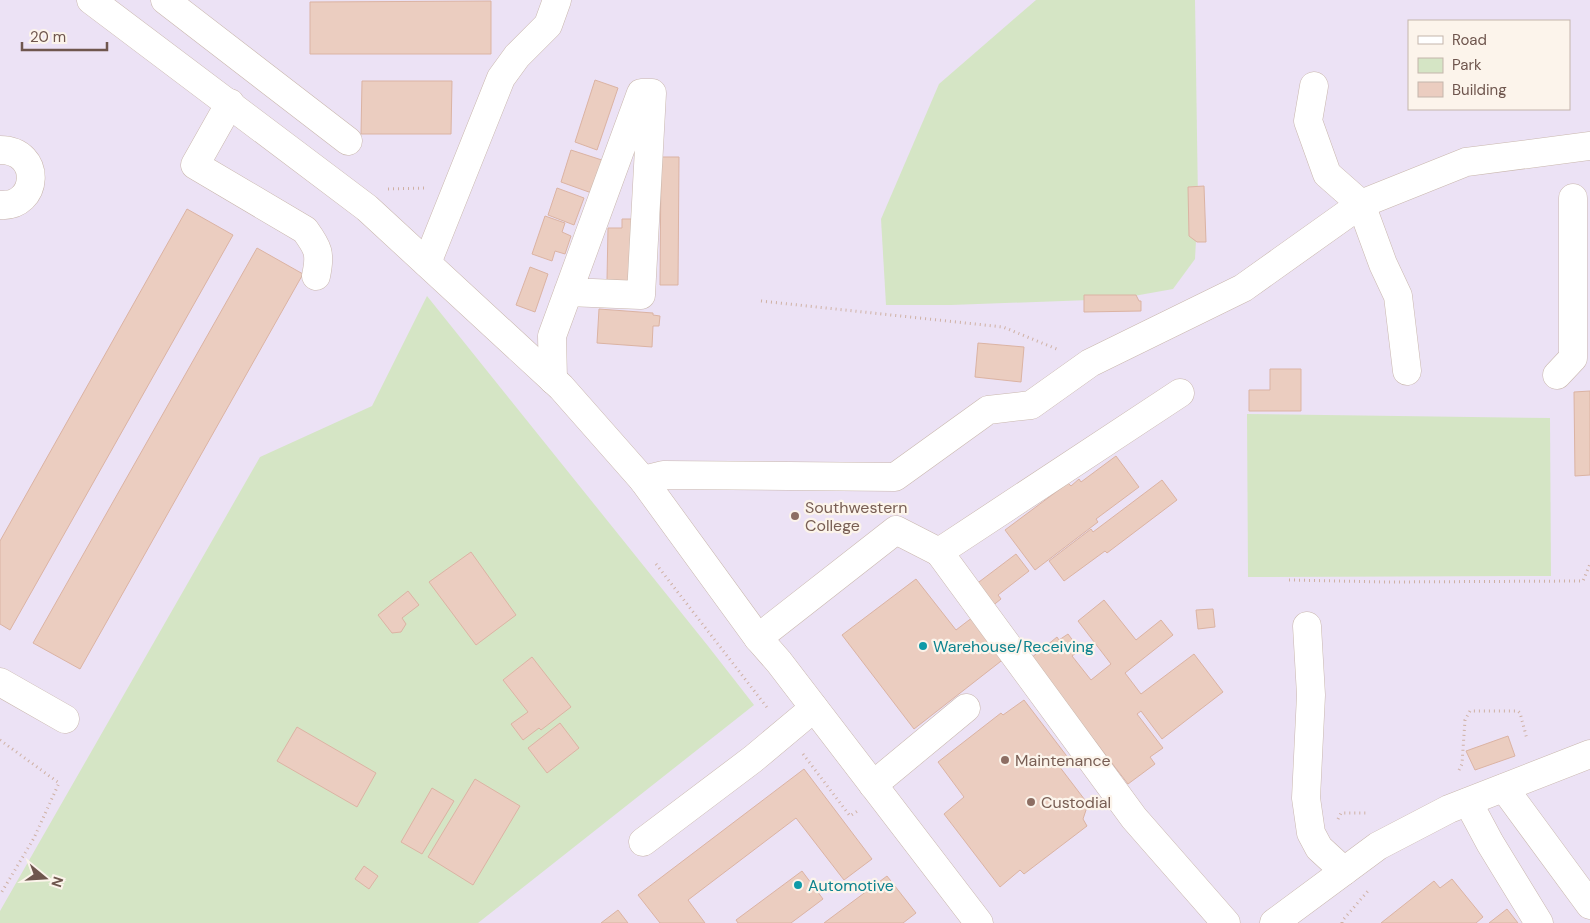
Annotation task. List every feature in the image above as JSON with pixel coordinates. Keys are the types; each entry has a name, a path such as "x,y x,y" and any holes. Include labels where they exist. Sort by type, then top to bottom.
{"lane":[{"path":"91,0 367,208 553,380 643,480 758,638 780,662 980,923"},
{"path":"165,0 348,141"},
{"path":"427,263 501,78 517,56 548,25 557,0"},
{"path":"1314,86 1308,121 1327,174 1361,204 1383,264 1398,296 1407,371"},
{"path":"553,380 552,336 568,292 641,93 652,93 641,295 568,292"},
{"path":"230,103 195,165 305,230 317,246 319,262 316,276"},
{"path":"643,480 664,475 895,477 988,410 1031,406 1090,363 1243,288 1361,204 1466,162 1590,146"},
{"path":"0,150 16,152 24,158 29,166 31,175 26,193 20,199 12,204 0,205"},
{"path":"1557,375 1573,358 1573,198"},
{"path":"939,552 1180,393"},
{"path":"758,638 896,530 939,552 1134,818 1226,923"},
{"path":"1307,626 1311,694 1306,798 1311,833 1319,848 1344,871"},
{"path":"0,682 65,719"},
{"path":"643,842 753,759 814,708"},
{"path":"873,785 966,708"},
{"path":"1274,923 1378,846 1449,809 1590,754"},
{"path":"1504,788 1590,905"},
{"path":"1468,802 1490,843 1539,923"}],"path":[{"path":"384,189 430,188"},
{"path":"762,301 1003,327 1090,363"},
{"path":"1288,580 1386,582 1583,581 1590,564"},
{"path":"1459,770 1462,764 1466,716 1470,711 1518,711 1527,739"},
{"path":"0,740 59,782 34,838 0,895"},
{"path":"1337,820 1341,813 1369,813"},
{"path":"1342,923 1370,888"}],"shaded area":[{"name":"Southwestern College","path":"0,0 1590,0 1590,923 0,923"}],"green space":[{"path":"1036,0 1195,0 1198,202 1195,259 1173,289 1117,299 951,305 886,305 881,219 939,84"},
{"path":"427,296 754,705 478,923 0,923 0,911 260,457 372,406"},
{"path":"1247,414 1550,418 1551,576 1248,577"}],"building":[{"path":"491,1 491,54 310,54 310,2"},
{"path":"595,80 618,88 597,150 575,142"},
{"path":"362,81 452,81 451,134 361,134"},
{"path":"571,150 611,163 600,196 561,182"},
{"path":"661,157 679,157 678,285 660,285"},
{"path":"1204,186 1206,242 1197,242 1189,236 1188,187"},
{"path":"557,188 584,198 574,225 548,215"},
{"path":"187,209 233,235 10,630 0,624 0,541"},
{"path":"545,216 565,223 562,232 571,236 565,254 555,251 552,261 532,254"},
{"path":"622,219 635,219 634,281 607,280 608,228 622,228"},
{"path":"257,248 303,274 80,669 33,643"},
{"path":"530,267 548,274 535,312 516,305"},
{"path":"1084,295 1136,295 1139,301 1141,301 1141,311 1084,312"},
{"path":"599,309 653,313 653,315 660,316 659,326 653,326 652,347 597,343"},
{"path":"978,343 1024,347 1021,382 975,377"},
{"path":"1270,369 1301,369 1301,411 1249,411 1249,390 1270,390"},
{"path":"1590,391 1590,475 1575,476 1574,392"},
{"path":"1116,456 1139,487 1096,519 1098,522 1035,570 1005,530 1068,483 1071,486 1079,479 1081,482"},
{"path":"1162,480 1177,500 1107,553 1105,551 1064,581 1049,561 1091,529 1093,532"},
{"path":"471,552 516,615 476,645 429,582"},
{"path":"1016,554 1029,571 998,595 1001,599 991,607 975,585"},
{"name":"Warehouse/Receiving","path":"916,579 956,630 973,617 1005,658 914,729 842,635"},
{"path":"408,591 419,605 402,618 406,624 401,632 392,633 378,615"},
{"path":"1104,600 1136,640 1161,620 1173,635 1125,673 1141,694 1194,654 1223,692 1162,739 1141,711 1137,714 1163,748 1150,757 1155,764 1128,784 1031,658 1057,637 1059,640 1068,634 1080,650 1072,656 1091,680 1111,664 1078,621"},
{"path":"1213,609 1215,627 1198,629 1196,610"},
{"path":"532,657 571,707 541,730 539,728 523,740 511,724 528,712 503,680"},
{"path":"1024,700 1069,759 1059,766 1088,804 1083,819 1087,826 1024,874 1020,870 1000,887 944,814 964,797 938,762 1001,713 1003,715"},
{"path":"560,723 579,748 547,773 528,748"},
{"path":"297,727 376,773 357,807 277,761"},
{"path":"1508,736 1515,756 1475,770 1466,751"},
{"path":"804,769 872,859 844,880 796,818 688,900 705,923 660,923 638,895"},
{"path":"475,779 520,806 473,885 428,857"},
{"path":"432,788 454,801 422,854 401,842"},
{"path":"364,866 378,876 369,889 355,879"},
{"name":"Automotive","path":"802,871 823,899 791,923 738,923 736,920"},
{"name":"Automotive","path":"887,876 916,913 903,923 824,923"},
{"path":"1452,879 1483,917 1476,923 1381,923 1434,881 1440,888"},
{"path":"1507,909 1518,923 1489,923"},
{"path":"618,910 628,923 601,923"}],"place":[{"name":"Southwestern College","path":"795,516"},
{"name":"Warehouse/Receiving","path":"923,646"},
{"name":"Maintenance","path":"1005,760"},
{"name":"Custodial","path":"1031,802"},
{"name":"Automotive","path":"798,885"}]}
